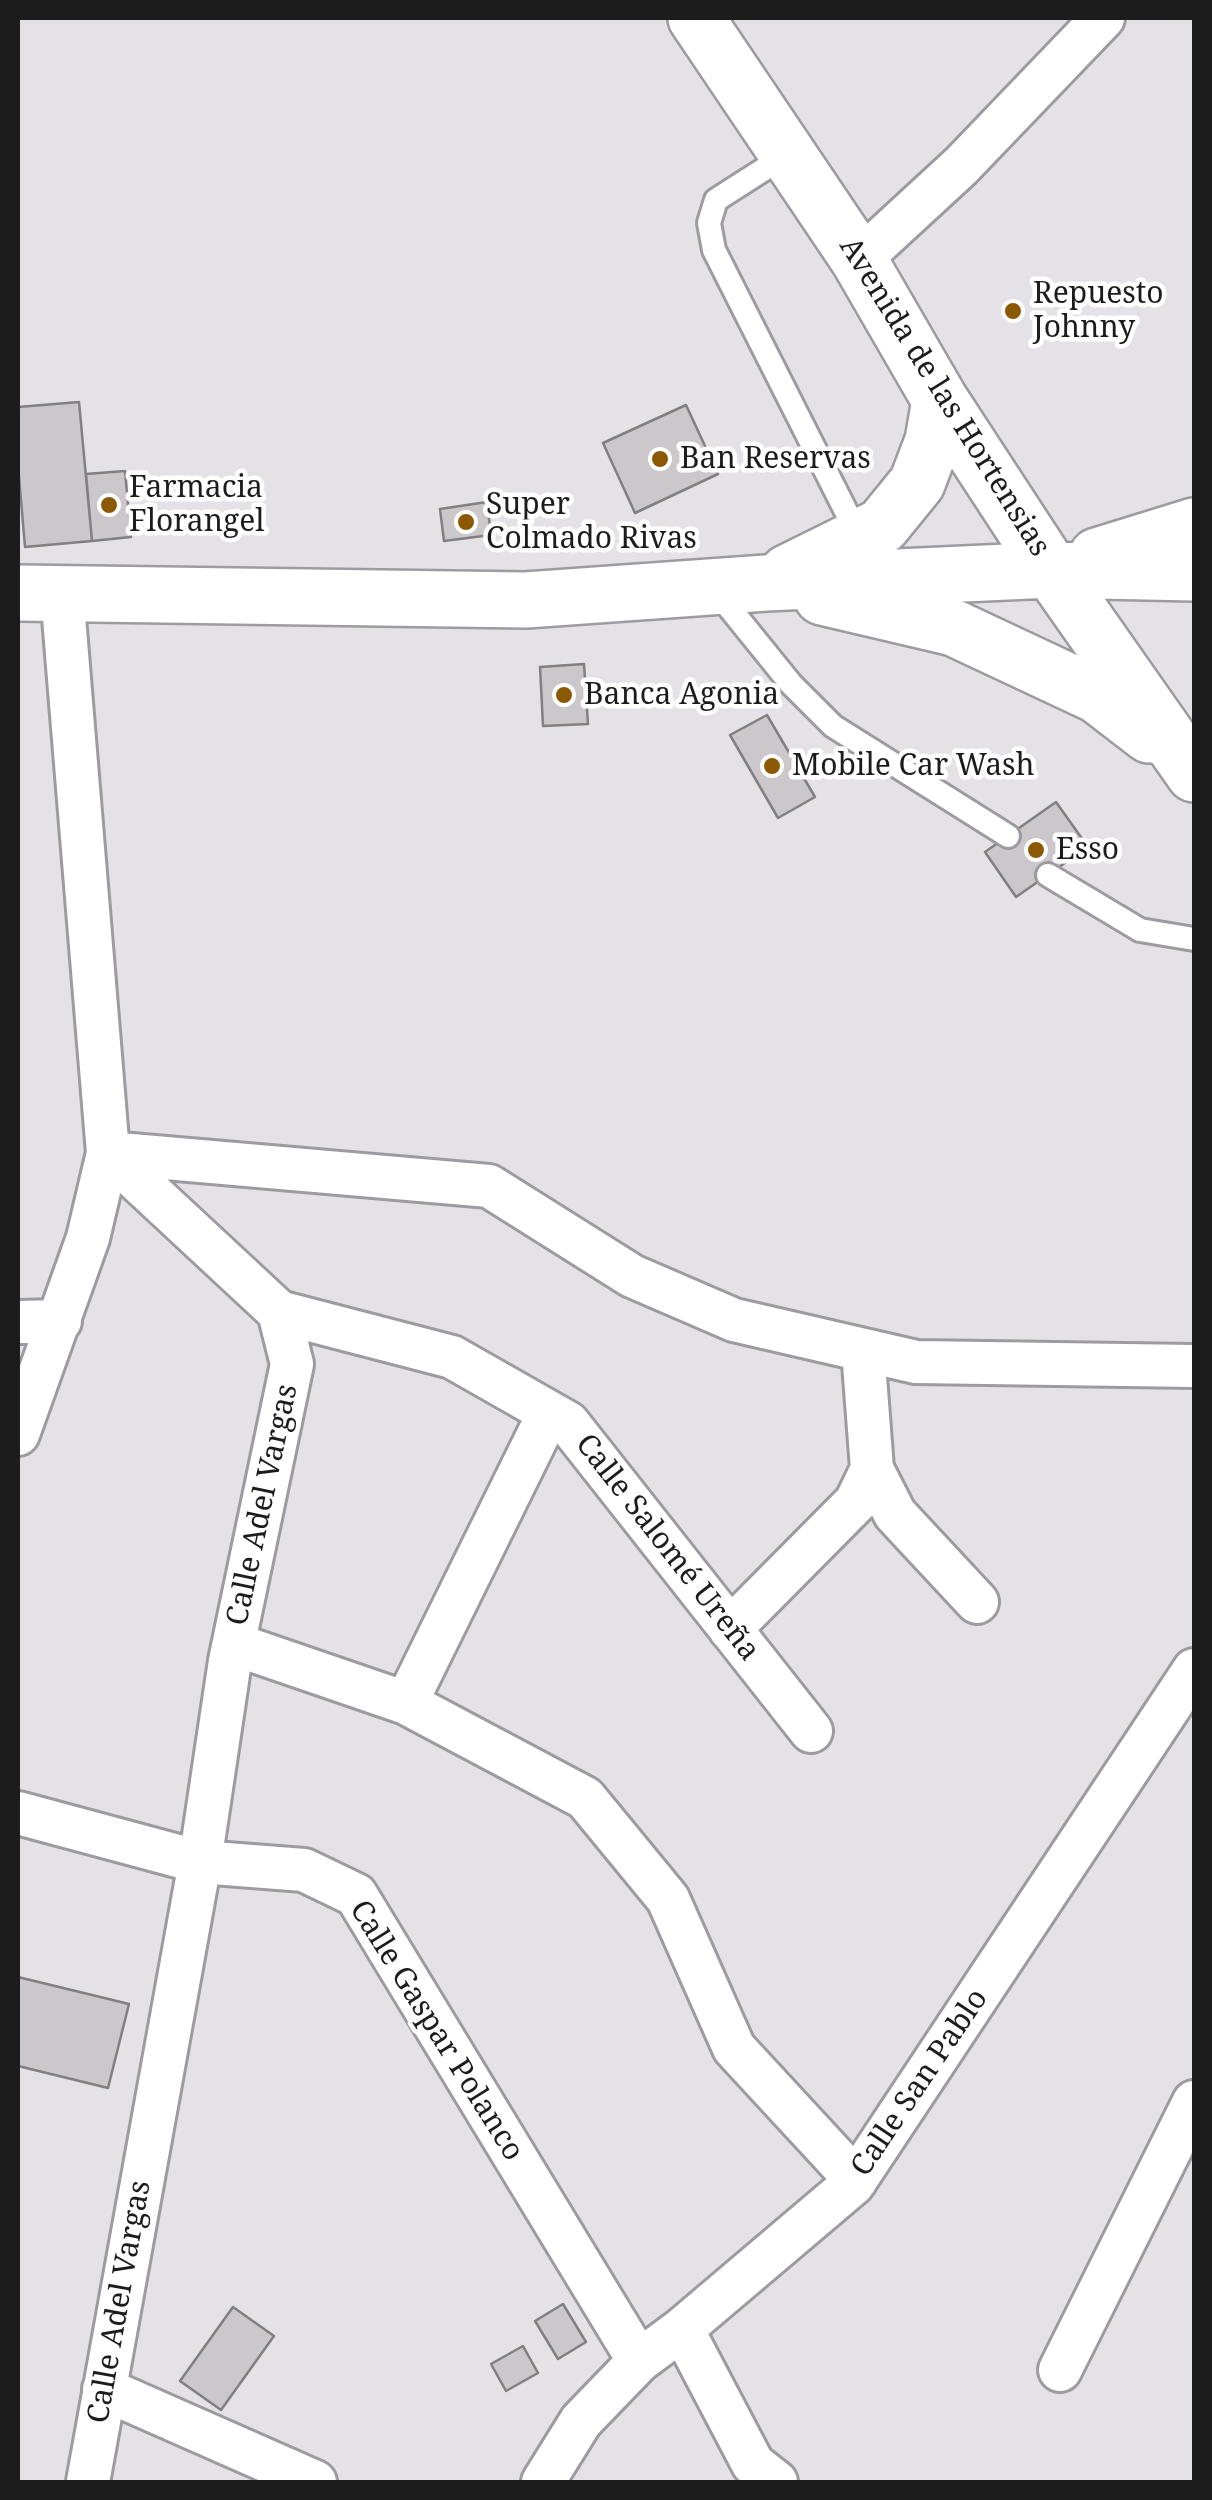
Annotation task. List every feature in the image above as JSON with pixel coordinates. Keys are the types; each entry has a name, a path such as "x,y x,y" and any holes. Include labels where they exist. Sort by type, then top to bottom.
{"main road":[{"name":"Avenida de las Hortensias","path":"696,18 859,260 940,400 1051,570 1191,769"},
{"path":"766,583 882,526 917,483 933,441 940,400"},
{"path":"1051,570 1194,526"},
{"path":"40,593 526,600 766,583 1051,570 1194,573"},
{"path":"766,583 954,628 1097,695 1191,769"}],"street":[{"path":"859,260 961,166 1103,18"},
{"path":"18,1434 88,1238 108,1153 40,593"},
{"path":"108,1153 278,1312"},
{"path":"108,1153 489,1186 632,1276 734,1320 916,1362 1194,1366"},
{"name":"Calle Salomé Ureña","path":"278,1312 452,1358 568,1423 811,1731"},
{"name":"Calle Adel Vargas","path":"88,2482 200,1862 234,1644 292,1364 278,1312"},
{"path":"18,1322 60,1321"},
{"path":"863,1350 872,1469 895,1514 977,1602"},
{"path":"406,1703 549,1412"},
{"path":"730,1628 856,1502 872,1469"},
{"path":"234,1644 406,1703 585,1798 668,1899 734,2048 856,2180"},
{"name":"Calle San Pablo","path":"543,2482 581,2421 638,2361 682,2329 856,2180 1194,1670"},
{"name":"Calle Gaspar Polanco","path":"18,1814 200,1862 304,1870 356,1895 638,2361"},
{"path":"1060,2370 1194,2102"},
{"path":"682,2329 752,2464 776,2482"},
{"path":"104,2388 315,2482"}],"lane":[{"path":"788,154 716,200 709,222 714,250 859,538"},
{"path":"713,587 791,684 833,726 1008,836"},
{"path":"1048,875 1140,930 1194,939"}],"building":[{"path":"79,402 92,541 25,547 18,407"},
{"name":"Ban Reservas","path":"686,405 718,474 635,513 603,443"},
{"name":"Farmacia Florangel","path":"125,471 131,537 92,541 86,474"},
{"name":"Super Colmado Rivas","path":"487,502 491,535 444,541 440,509"},
{"name":"Banca Agonia","path":"584,664 588,724 543,726 540,667"},
{"name":"Mobile Car Wash","path":"767,715 815,797 778,818 730,735"},
{"name":"Esso","path":"1056,802 1088,847 1016,897 985,852"},
{"path":"18,1977 129,2004 108,2088 18,2066"},
{"path":"563,2304 586,2342 558,2359 535,2321"},
{"path":"233,2307 274,2336 221,2410 180,2381"},
{"path":"523,2346 538,2373 506,2391 491,2364"}],"place":[{"name":"Repuesto Johnny","path":"1013,311"},
{"name":"Ban Reservas","path":"660,459"},
{"name":"Farmacia Florangel","path":"109,505"},
{"name":"Super Colmado Rivas","path":"466,522"},
{"name":"Banca Agonia","path":"564,695"},
{"name":"Mobile Car Wash","path":"772,766"},
{"name":"Esso","path":"1036,850"}]}
